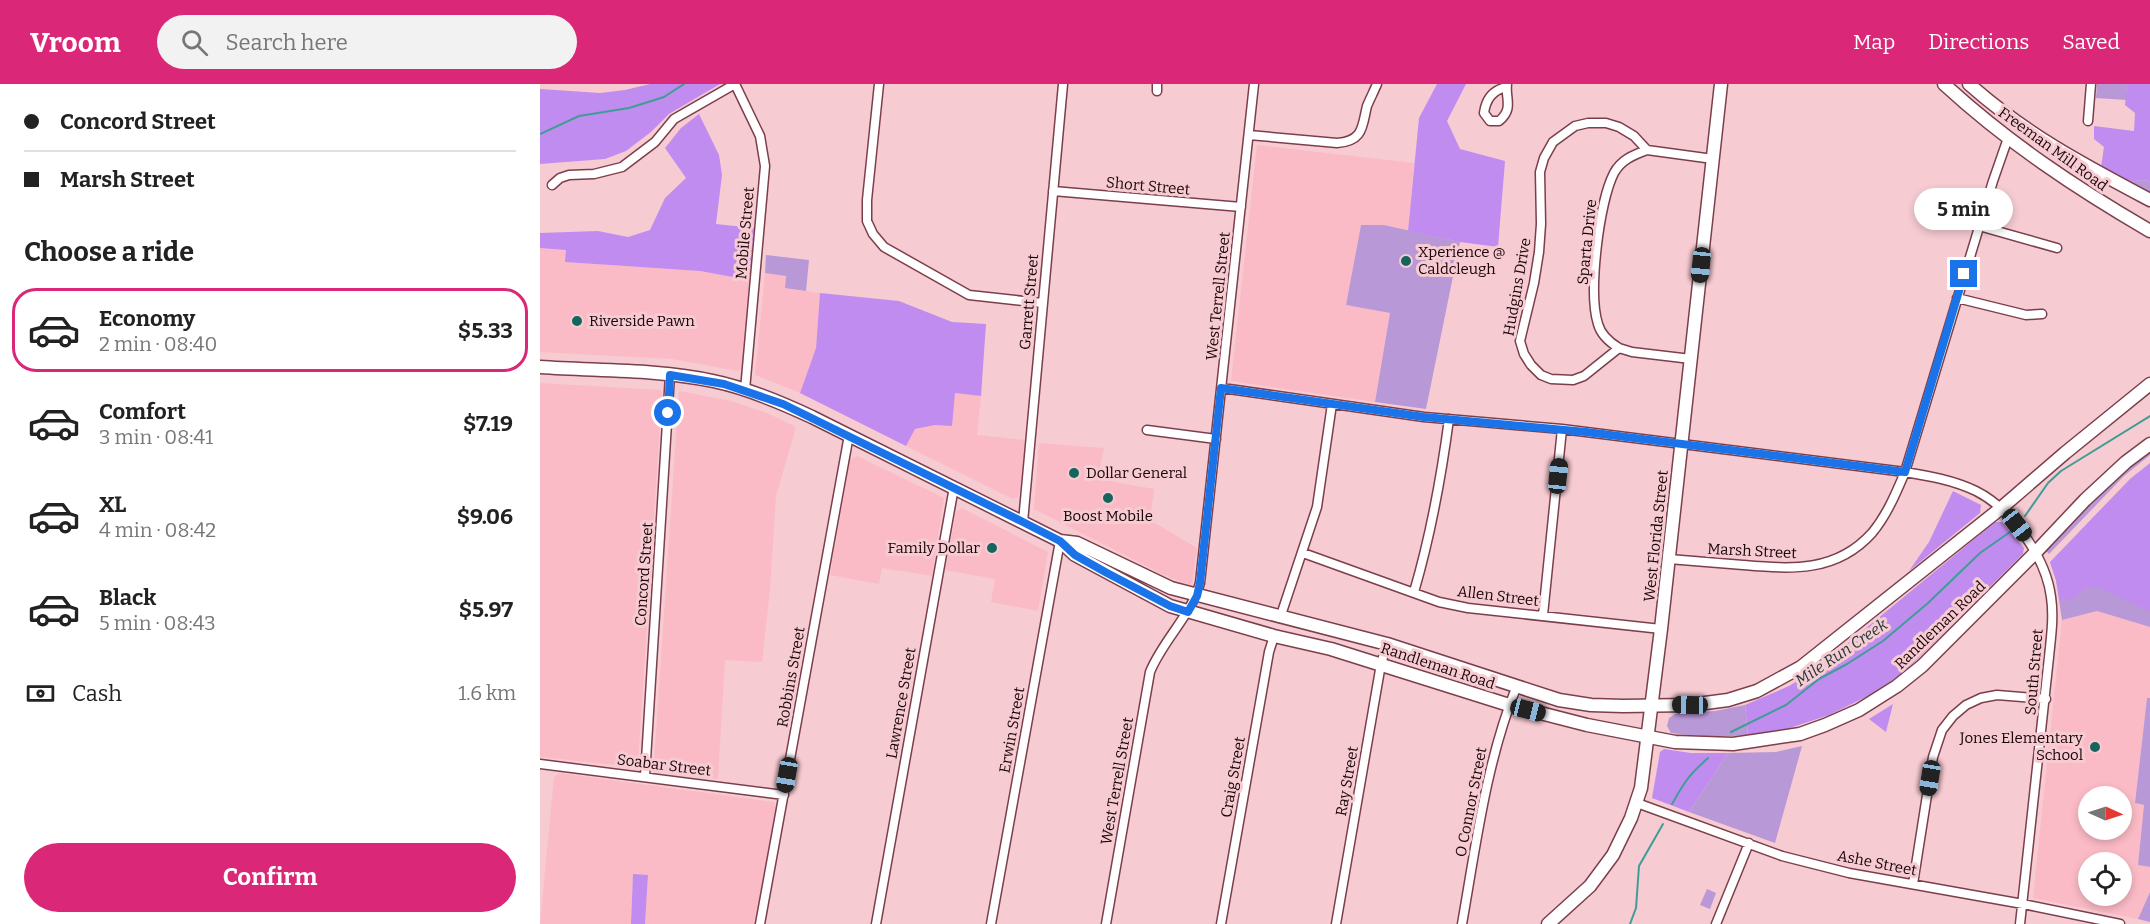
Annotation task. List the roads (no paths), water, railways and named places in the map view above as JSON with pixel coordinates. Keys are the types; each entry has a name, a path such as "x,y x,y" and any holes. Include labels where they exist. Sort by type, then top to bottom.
{"main road":[{"name":"West Florida Street","path":"1548,924 1590,886 1613,855 1636,803 1648,736 1661,629 1721,84"},
{"name":"Freeman Mill Road","path":"1944,84 2008,138 2089,196 2150,231"},
{"name":"Freeman Mill Road","path":"1969,84 2001,111 2054,148 2150,200"},
{"name":"Randleman Road","path":"540,367 670,375 713,381 745,390 783,404 849,435 1023,522 1060,541 1075,555 1170,606 1381,664 1509,705 1587,725 1675,742 1714,744 1762,741 1800,734 1859,710 1897,686 1922,666 2035,554 2085,500 2126,462 2150,444"},
{"name":"Randleman Road","path":"1060,541 1077,543 1171,588 1387,644 1558,700 1591,705 1690,705 1728,700 1757,691 1801,668 2000,509 2150,384"}],"street":[{"path":"552,185 560,178 569,175 594,174 622,167 655,142 674,119 735,84"},
{"name":"Mobile Street","path":"735,84 760,136 765,166 745,390"},
{"path":"879,84 867,200 867,221 873,234 884,247 969,295 1042,303"},
{"name":"Garrett Street","path":"1023,522 1063,84"},
{"name":"West Terrell Street","path":"1106,924 1150,672 1157,655 1197,596 1200,583 1254,84"},
{"path":"1249,135 1337,143 1351,141 1364,128 1367,108 1377,84"},
{"path":"2088,121 2091,84"},
{"name":"Hudgins Drive","path":"1618,348 1584,376 1574,380 1551,379 1541,375 1524,354 1520,341 1539,252 1540,172 1544,158 1553,142 1575,126 1588,123 1606,123 1618,127 1634,136 1647,150"},
{"name":"Marsh Street","path":"1669,559 1792,569 1814,566 1835,559 1856,548 1885,516 1905,472 2008,138"},
{"path":"1647,150 1713,159"},
{"name":"Sparta Drive","path":"1618,348 1604,336 1598,324 1595,306 1595,269 1600,220 1606,192 1614,172 1623,161 1647,150"},
{"name":"Short Street","path":"1053,192 1241,207"},
{"path":"1979,226 2057,248"},
{"path":"1957,298 2026,315 2042,314"},
{"path":"1618,348 1632,352 1691,359"},
{"name":"Concord Street","path":"645,776 670,375"},
{"name":"South Street","path":"1221,388 1449,420 1681,442 1905,472 1956,482 1978,492 2016,524 2028,540 2044,572 2051,594 2053,613 2046,699 2020,924"},
{"path":"1280,618 1317,507 1332,404"},
{"path":"1414,592 1428,546 1439,492 1449,420"},
{"path":"1543,615 1562,429"},
{"path":"1148,430 1215,440"},
{"name":"Robbins Street","path":"760,924 849,435"},
{"name":"Lawrence Street","path":"876,924 954,487"},
{"name":"Erwin Street","path":"991,924 1060,541"},
{"name":"Allen Street","path":"1303,553 1439,602 1468,608 1661,629"},
{"name":"Craig Street","path":"1221,924 1269,652 1274,636"},
{"name":"Ray Street","path":"1336,924 1381,664 1387,644"},
{"name":"O Connor Street","path":"1462,924 1485,792 1499,733 1516,688"},
{"path":"1913,884 1933,757 1942,730 1966,705 1981,698 1997,695 2046,699"},
{"name":"Soabar Street","path":"540,764 783,795"},
{"name":"Ashe Street","path":"1636,803 1782,856 1838,870 2120,924"},
{"path":"1716,924 1749,843"}],"waterway":[{"path":"540,134 579,116 629,108 664,97 684,84"},
{"name":"Mile Run Creek","path":"2025,516 2048,483 2061,471 2150,416"},
{"name":"Mile Run Creek","path":"1731,732 1786,705 1819,679 1883,641 1928,603 1980,553 2010,532"},
{"name":"Mile Run Creek","path":"1672,804 1688,779 1708,758"},
{"name":"Mile Run Creek","path":"1630,924 1636,908 1639,866 1663,824"}],"place":[{"name":"Xperience @ Caldcleugh","path":"1406,261"},
{"name":"Riverside Pawn","path":"577,321"},
{"name":"Dollar General","path":"1074,473"},
{"name":"Boost Mobile","path":"1108,498"},
{"name":"Family Dollar","path":"992,548"},
{"name":"Jones Elementary School","path":"2095,747"}]}
